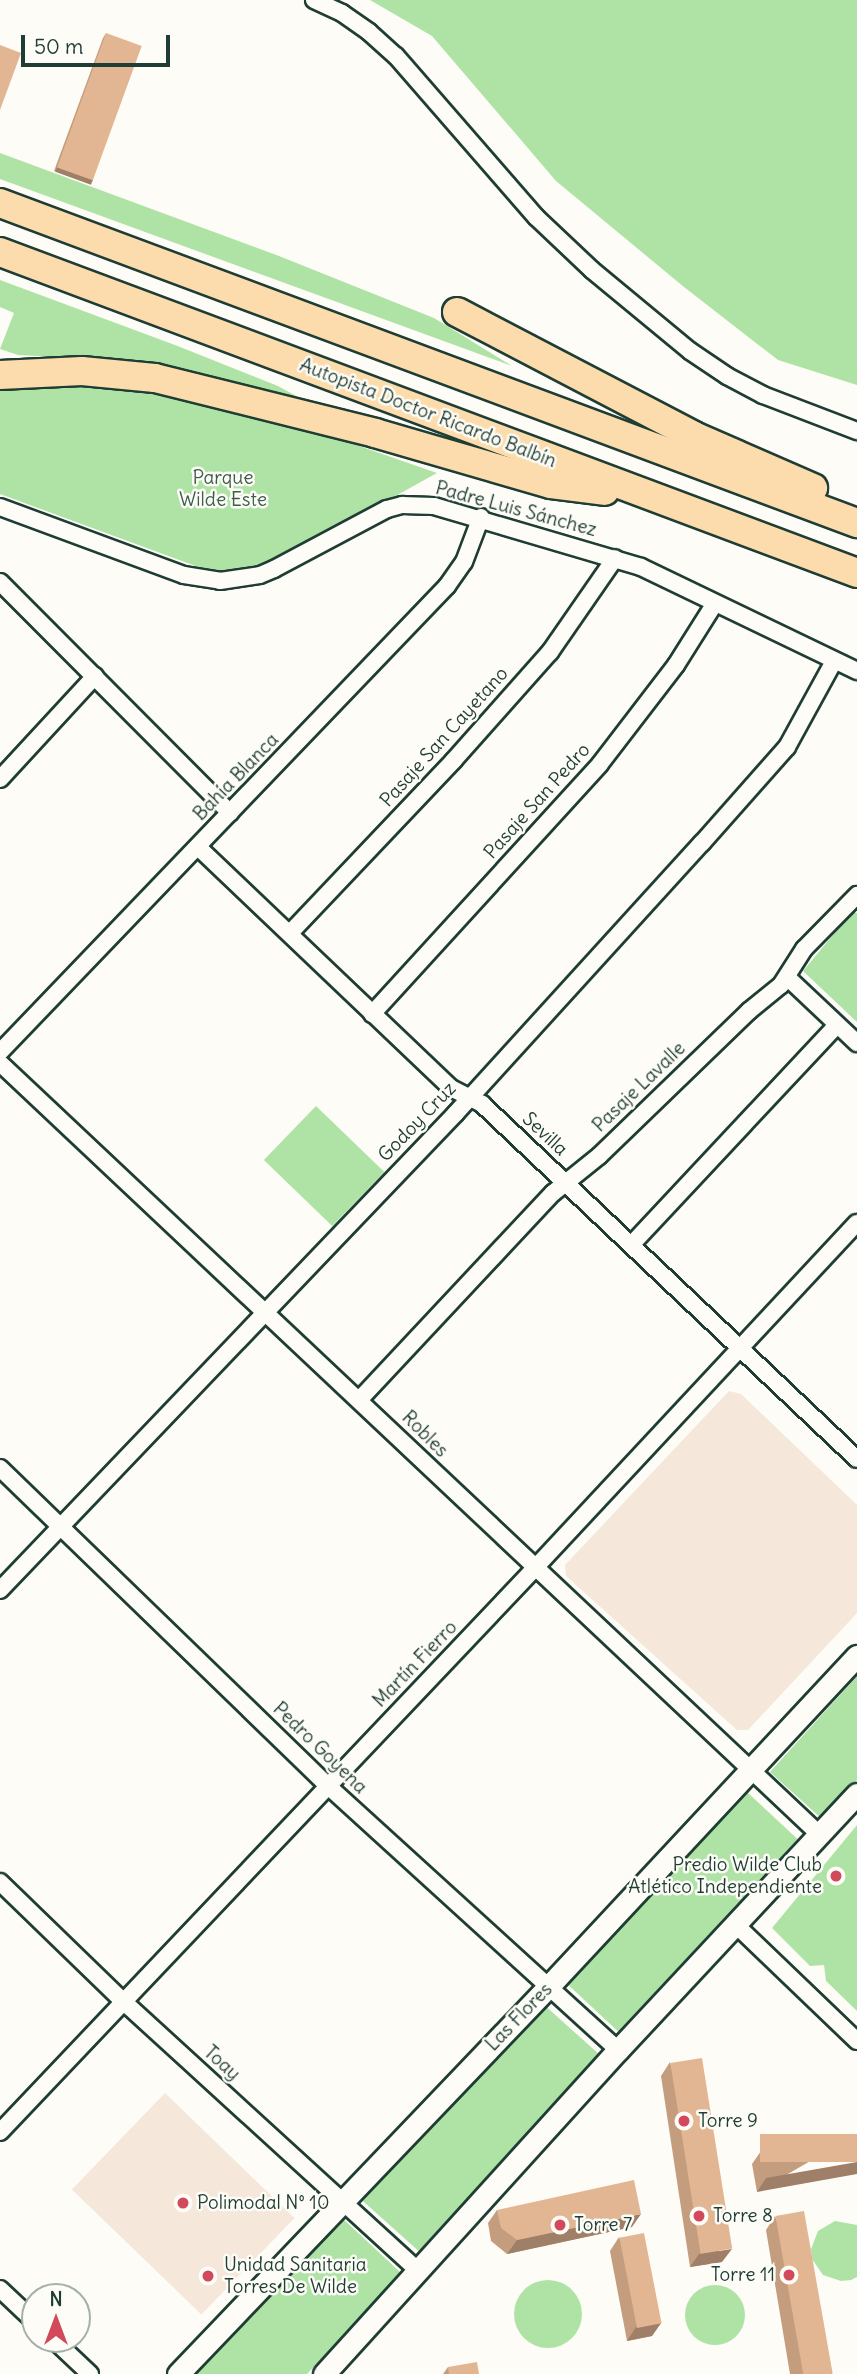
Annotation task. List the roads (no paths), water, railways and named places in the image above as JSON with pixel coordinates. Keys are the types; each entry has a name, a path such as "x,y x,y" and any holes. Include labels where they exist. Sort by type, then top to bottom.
{"highway":[{"path":"0,203 857,523"},
{"name":"Autopista Doctor Ricardo Balbín","path":"0,252 857,573"},
{"path":"457,312 694,436 857,508"},
{"path":"0,375 82,371 155,378 375,433 551,484 652,497"}],"street":[{"path":"314,0 369,32 396,57 536,217 592,270 680,342 727,376 763,395 857,431"},
{"name":"Padre Luis Sánchez","path":"0,507 184,575 220,581 260,575 371,516 402,505 434,506 481,517 615,558 664,577 857,671"},
{"name":"Bahía Blanca","path":"0,1052 447,586 464,562 481,517"},
{"name":"Pasaje San Cayetano","path":"291,932 454,760 550,652 615,558"},
{"path":"0,582 230,813"},
{"name":"Pasaje San Pedro","path":"372,1014 600,764 676,665 715,603"},
{"name":"Godoy Cruz","path":"0,1590 267,1313 470,1097 787,747 834,661"},
{"path":"0,779 95,676"},
{"name":"Sevilla","path":"198,847 291,932 372,1014 451,1088 470,1097 632,1244 857,1460"},
{"name":"Pasaje Lavalle","path":"360,1399 565,1183 599,1156 788,978 804,948 856,896"},
{"path":"788,978 857,1043"},
{"path":"632,1244 837,1024"},
{"name":"Robles","path":"0,1063 360,1399 534,1569 820,1835"},
{"name":"Martín Fierro","path":"0,2132 534,1569 857,1223"},
{"name":"Pedro Goyena","path":"0,1468 327,1785 618,2050"},
{"name":"Las Flores","path":"178,2374 548,1987 857,1656"},
{"path":"324,2374 618,2050 857,1794"},
{"name":"Toay","path":"0,1882 124,2001 419,2271"},
{"path":"735,1924 857,2041"},
{"path":"0,2289 21,2309"},
{"path":"68,2353 90,2374"}],"place":[{"name":"Predio Wilde Club Atlético Independiente","path":"836,1876"},
{"name":"Torre 9","path":"684,2121"},
{"name":"Polimodal N° 10","path":"183,2203"},
{"name":"Torre 8","path":"699,2216"},
{"name":"Torre 7","path":"560,2225"},
{"name":"Torre 11","path":"789,2275"},
{"name":"Unidad Sanitaria Torres De Wilde","path":"208,2276"}],"park label":[{"name":"Parque Wilde Este","path":"223,489"}]}
